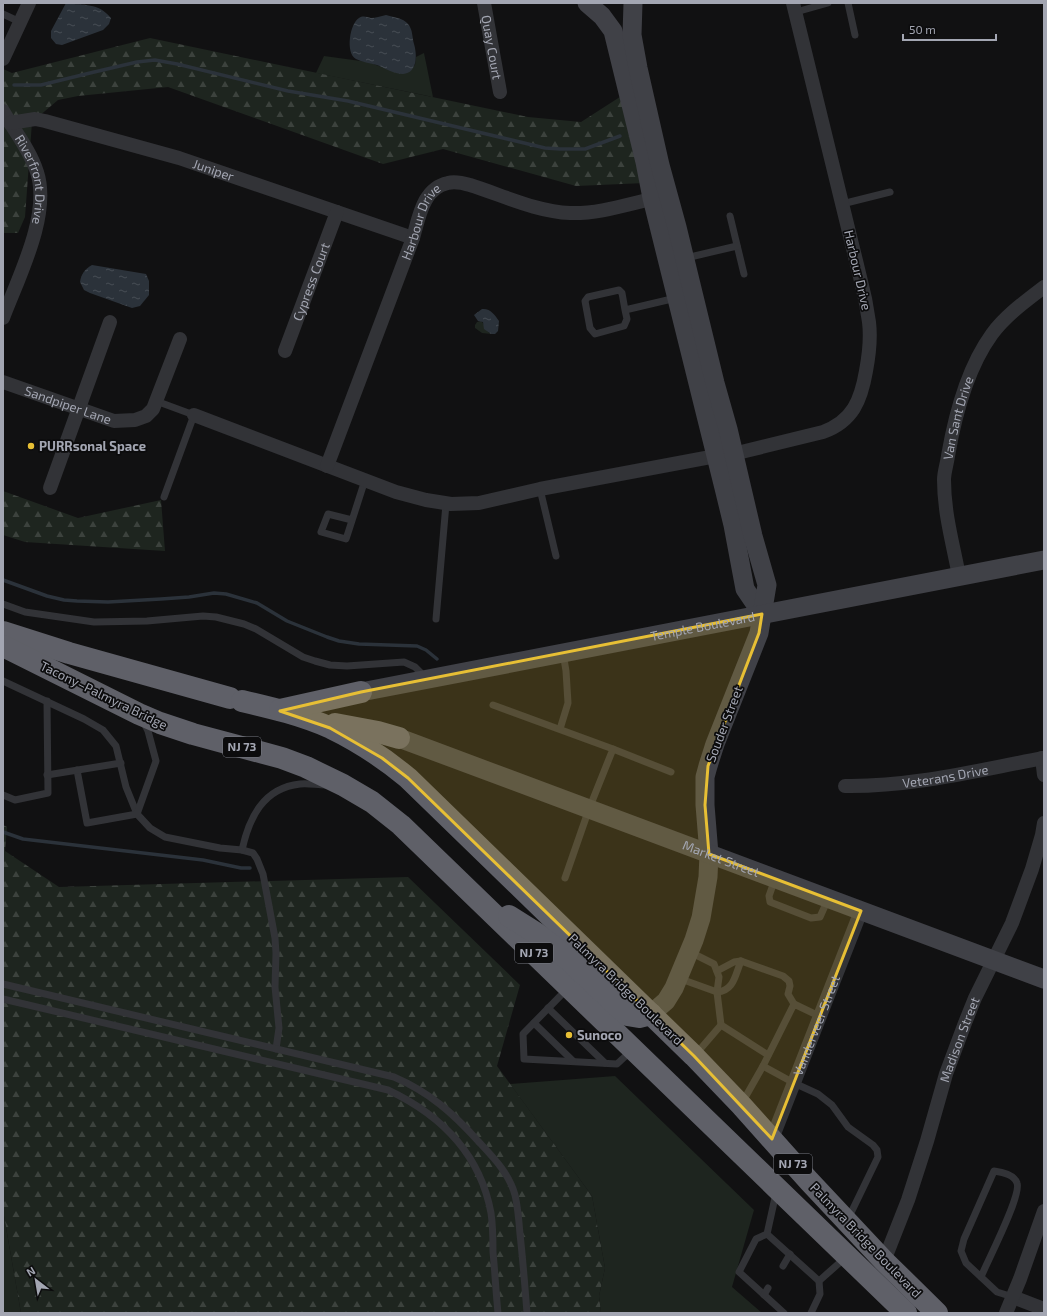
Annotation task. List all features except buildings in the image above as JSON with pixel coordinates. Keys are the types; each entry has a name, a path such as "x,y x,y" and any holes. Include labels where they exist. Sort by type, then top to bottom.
{"highway":[{"name":"Tacony–Palmyra Bridge","path":"3,632 69,653 280,710"},
{"name":"Tacony–Palmyra Bridge","path":"3,646 139,714 193,734 295,763 343,785"},
{"path":"280,710 361,692"},
{"name":"Palmyra Bridge Boulevard","path":"280,710 311,720 349,738 382,758 408,778 694,1056 741,1105 846,1221 937,1313"},
{"path":"311,720 358,728 399,738"},
{"name":"Palmyra Bridge Boulevard","path":"343,785 372,802 392,817 633,1050 778,1187 906,1313"},
{"path":"466,888 548,942 627,1015 639,1017 651,1014"}],"street":[{"path":"3,59 28,3"},
{"name":"Quay Court","path":"484,3 500,92"},
{"path":"587,3 602,16 611,27 630,68 660,165 660,197 744,538 745,589 762,614"},
{"path":"630,68 633,3"},
{"name":"Harbour Drive","path":"194,415 396,492 446,504 479,503 724,455 832,428 848,417 854,409 863,390 870,342 869,322 860,277 795,8"},
{"name":"Juniper","path":"7,117 35,119 67,126 179,158 413,238"},
{"name":"Riverfront Drive","path":"3,318 29,250 41,204 41,189 38,173 25,145 7,117"},
{"name":"Harbour Drive","path":"327,466 413,238 424,202 429,195 443,184 450,182 470,185 548,210 570,213 601,210 660,197"},
{"name":"Cypress Court","path":"285,352 337,212"},
{"name":"Van Sant Drive","path":"959,576 947,520 944,479 952,431 966,386 977,358 992,333 1015,309 1044,287"},
{"path":"50,488 110,322"},
{"name":"Sandpiper Lane","path":"3,382 114,421 135,420 146,416 153,408 180,339"},
{"name":"Temple Boulevard","path":"361,692 1044,560"},
{"name":"Souder Street","path":"651,1014 666,1002 678,978 701,918 706,892 709,854 705,805 708,766 714,744 759,633 762,614"},
{"name":"Market Street","path":"399,738 1044,979"},
{"path":"1043,758 1044,775"},
{"name":"Veterans Drive","path":"845,786 906,783 1043,758"},
{"name":"Madison Street","path":"884,1261 908,1200 946,1074 965,1023 993,960 1012,923 1032,869 1044,823"},
{"name":"Vanderveer Street","path":"772,1139 861,910"},
{"path":"1006,1313 1044,1212"},
{"path":"1013,1297 1044,1309"}],"lane":[{"path":"795,8 828,3"},
{"path":"848,3 855,34"},
{"path":"3,14 20,22"},
{"path":"842,204 890,192"},
{"path":"730,216 744,274"},
{"path":"676,260 737,246"},
{"path":"619,290 622,293 625,310 627,319 624,326 595,334 590,328 585,301 588,297 619,290"},
{"path":"625,310 685,295"},
{"name":"Harbour Drive","path":"156,401 194,415"},
{"path":"164,497 194,415"},
{"path":"352,520 328,514 321,532 346,538 352,520 365,480"},
{"path":"540,490 556,556"},
{"path":"436,619 446,504"},
{"path":"3,604 25,612 94,622 142,622 204,616 216,617 244,624 256,629 303,657 316,661 330,665 346,666 404,662 415,667 427,679"},
{"path":"560,729 568,703 566,670 562,653"},
{"path":"3,681 47,701 103,730 116,746 122,764 126,787 137,814 150,828 165,837 254,853 266,884 275,938 275,987 279,1028 276,1049"},
{"path":"3,795 15,800 48,793 47,701"},
{"path":"493,705 671,772"},
{"path":"137,814 156,761 148,731 139,714"},
{"path":"565,878 589,809 613,749"},
{"path":"48,774 122,764"},
{"path":"77,770 87,823 137,814"},
{"path":"242,850 246,833 254,813 272,795 288,786 298,784 343,785"},
{"path":"689,951 714,964 718,977 717,992 721,1025 694,1056"},
{"path":"717,972 734,962 741,961 787,978 790,981 788,994 794,1004 820,1016"},
{"path":"678,978 717,992 724,992 729,989 732,984 741,961"},
{"path":"3,984 394,1078 408,1083 425,1093 462,1122 494,1157 509,1179 515,1194 527,1313"},
{"path":"569,987 522,1034 524,1059 617,1064 633,1050"},
{"path":"3,999 388,1090 410,1101 434,1117 448,1129 461,1144 481,1178 491,1214 498,1313"},
{"path":"741,1105 763,1066 794,1004"},
{"path":"548,1008 605,1063"},
{"path":"534,1023 573,1061"},
{"path":"721,1025 768,1055"},
{"path":"763,1066 818,1094 832,1105 848,1127 873,1145 877,1150 878,1157 846,1221"},
{"path":"981,1277 1016,1200 1018,1184 1014,1177 1001,1172 994,1171 964,1239 961,1251 966,1263 997,1292 1013,1297"},
{"path":"767,1234 778,1187"},
{"path":"767,1234 819,1281 820,1294 811,1313"},
{"path":"767,1234 756,1239 739,1272 784,1313"},
{"path":"783,1266 790,1254"},
{"path":"819,1281 848,1256"},
{"path":"764,1295 768,1288"}],"highlighted area":[{"path":"762,614 759,633 708,766 705,805 709,854 861,911 772,1139 694,1056 408,778 382,758 330,728 280,711 361,692"}],"green space":[{"path":"150,38 528,117 581,122 623,95 645,183 576,186 443,149 383,164 168,87 78,96 58,100 32,122 25,217 18,233 3,233 3,69 12,73"},
{"path":"424,53 433,97 316,73 324,56 368,62 395,72 406,73 415,65 416,57"},
{"path":"481,321 491,334 482,333 475,328 477,322"},
{"path":"3,491 78,518 161,500 165,551 25,542 3,535"},
{"path":"3,825 7,827 5,851 59,887 408,877 520,985 497,1066 592,1196 605,1268 599,1296 601,1313 21,1313 3,1210"},
{"path":"615,1076 754,1210 732,1287 762,1313 601,1313 599,1296 605,1268 592,1196 510,1084"},
{"path":"3,1210 21,1313 3,1313"}],"water":[{"path":"66,3 101,9 111,18 109,24 103,30 62,45 56,44 51,38 51,31"},
{"path":"386,15 403,20 411,29 416,58 414,67 408,73 396,73 377,65 358,60 353,56 351,51 351,32 356,21 365,16 373,18"},
{"path":"92,265 146,274 149,281 149,295 140,306 132,308 84,290 80,282 81,277 85,270"},
{"path":"482,309 490,311 499,321 498,331 495,334 491,334 484,329 483,322 478,321 474,315"}],"waterway":[{"path":"14,85 41,85 137,62 155,60 288,91 348,101 545,148 585,149 620,136"},
{"path":"3,580 47,596 77,601 108,602 189,597 214,593 226,594 257,603 287,621 339,641 359,644 417,646 426,650 437,659"},
{"path":"3,832 23,839 203,860 241,868 250,868"}],"place":[{"name":"PURRsonal Space","path":"31,446"},
{"name":"Sunoco","path":"569,1035"}]}
